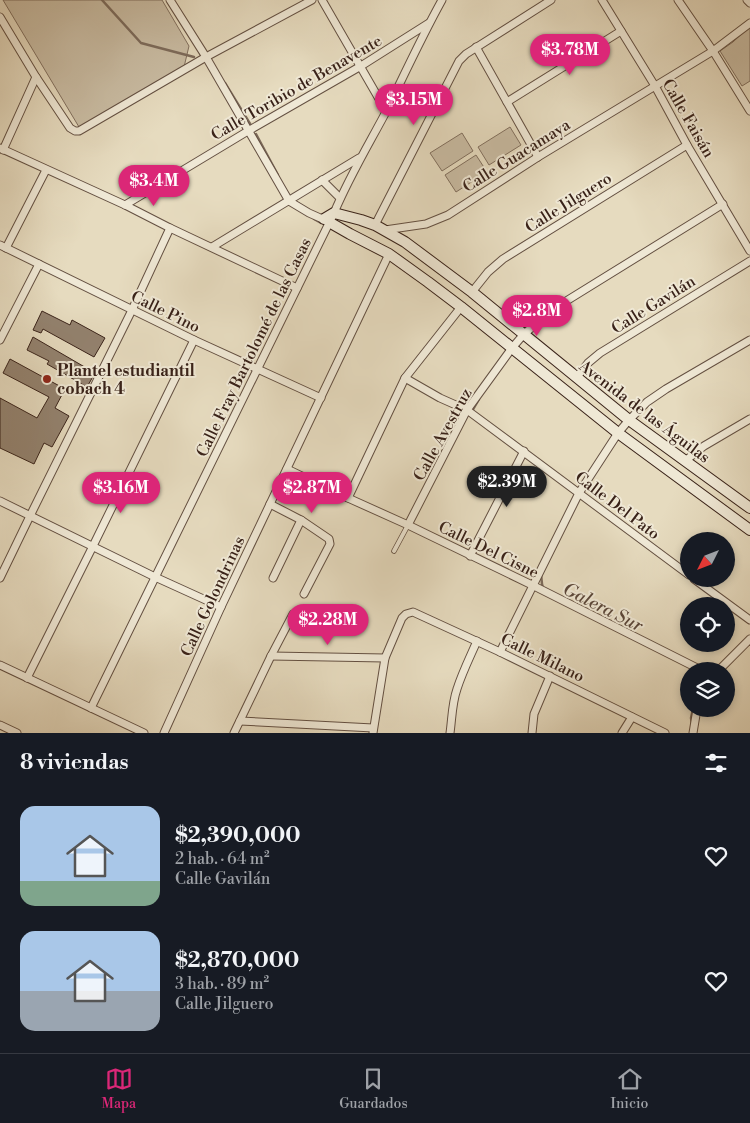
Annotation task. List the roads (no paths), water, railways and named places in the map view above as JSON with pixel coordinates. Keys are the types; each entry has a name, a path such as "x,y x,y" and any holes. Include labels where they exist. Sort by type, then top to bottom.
{"street":[{"path":"170,0 206,57 289,200 309,213 329,218"},
{"path":"0,17 36,77 70,128 79,131 206,57 312,0"},
{"path":"322,0 386,111"},
{"name":"Calle Fray Bartolomé de las Casas","path":"91,708 297,288 329,218 442,0"},
{"path":"380,228 459,61 476,47 552,0"},
{"name":"Calle Faisán","path":"602,0 655,86 687,145 750,251"},
{"path":"678,0 713,51 750,111"},
{"path":"747,0 750,3"},
{"name":"Calle Toribio de Benavente","path":"125,205 361,66 429,22"},
{"name":"Calle Guacamaya","path":"380,228 426,224 448,215 538,157 713,51 750,23"},
{"path":"507,102 621,31"},
{"path":"476,47 538,157"},
{"path":"36,77 1,149 125,205 297,288"},
{"name":"Calle Jilguero","path":"472,292 488,272 503,259 687,145"},
{"path":"212,247 360,157"},
{"path":"3,246 46,170"},
{"path":"322,180 340,198"},
{"name":"Calle Avestruz","path":"408,524 467,410 524,334 555,308 723,204"},
{"name":"Avenida de las Águilas","path":"329,218 361,220 405,242 472,292 629,420 750,508"},
{"name":"Avenida de las Águilas","path":"329,218 350,234 389,254 461,307 618,433 750,530"},
{"path":"0,578 132,310 170,228"},
{"name":"Calle Pino","path":"3,246 194,340 321,398"},
{"name":"Calle Golondrinas","path":"164,733 221,607 389,254"},
{"name":"Calle Gavilán","path":"576,378 588,363 600,354 750,261"},
{"path":"0,340 39,264"},
{"path":"348,498 405,378 461,307"},
{"path":"27,678 194,340"},
{"path":"500,652 579,493 618,433 647,402 750,340"},
{"name":"Calle Del Pato","path":"405,378 440,398 467,410 680,568"},
{"path":"685,461 704,446 750,419"},
{"path":"470,556 524,451"},
{"name":"Calle Del Cisne","path":"287,468 348,498 408,524 685,662"},
{"path":"0,501 221,607"},
{"path":"270,504 301,520 328,538 330,544 304,594"},
{"path":"273,578 301,520"},
{"path":"706,588 750,620"},
{"name":"Calle Milano","path":"385,658 402,618 410,612 416,613 665,733"},
{"path":"234,733 293,614"},
{"path":"727,662 750,639"},
{"path":"450,733 456,691 477,641"},
{"path":"240,720 373,731 385,658 271,656"},
{"path":"0,665 144,733"},
{"path":"532,733 534,714 550,676"},
{"path":"693,733 696,717"},
{"path":"622,733 632,718"},
{"path":"0,725 17,733"}],"lane":[{"name":"Calle Avestruz","path":"394,552 408,524"}],"waterway":[{"name":"Galera Sur","path":"102,0 141,43 194,57"},
{"name":"Galera Sur","path":"225,83 252,127"},
{"name":"Galera Sur","path":"256,134 278,175"},
{"name":"Galera Sur","path":"314,219 321,223"},
{"name":"Galera Sur","path":"472,411 479,399"},
{"name":"Galera Sur","path":"541,574 543,588"},
{"name":"Galera Sur","path":"691,717 692,724"}],"place":[{"name":"Plantel estudiantil cobach 4","path":"47,379"}]}
